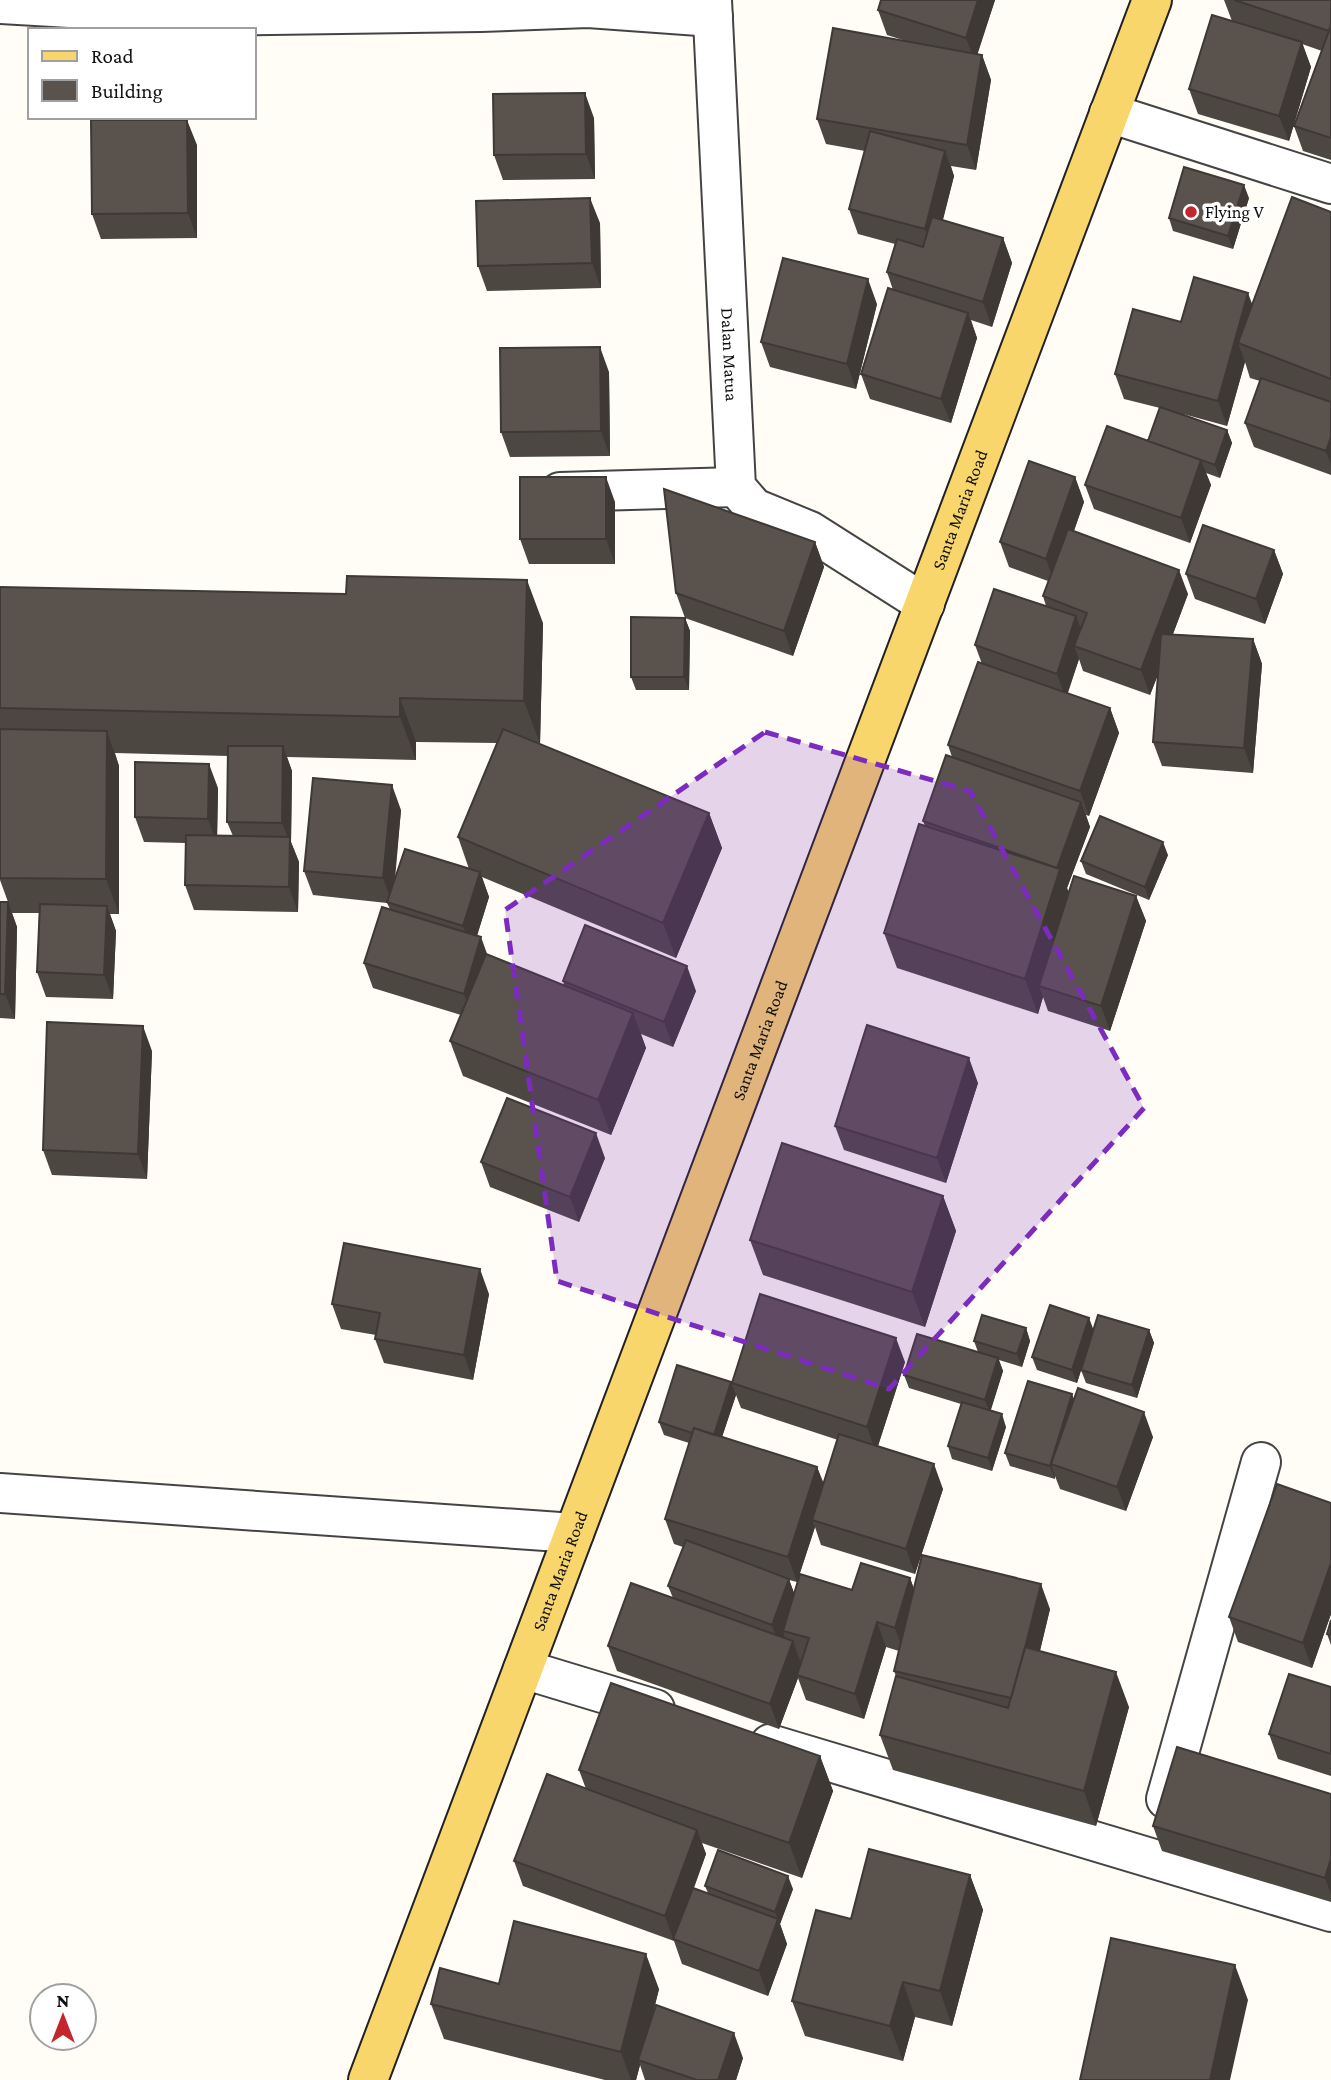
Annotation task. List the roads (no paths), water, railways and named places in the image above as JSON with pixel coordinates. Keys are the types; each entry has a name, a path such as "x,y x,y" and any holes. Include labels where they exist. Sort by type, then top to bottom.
{"main road":[{"name":"Santa Maria Road","path":"368,2080 1152,0"}],"street":[{"path":"0,5 208,16 712,8"},
{"name":"Dalan Matua","path":"712,8 736,488"},
{"path":"1109,113 1331,184"},
{"path":"546,492 736,488 754,508 810,531 925,604"},
{"path":"1149,1858 1261,1462"},
{"path":"0,1493 575,1534"},
{"path":"523,1669 683,1717"},
{"path":"736,1734 1331,1912"}],"place":[{"name":"Flying V","path":"1191,212"}]}
